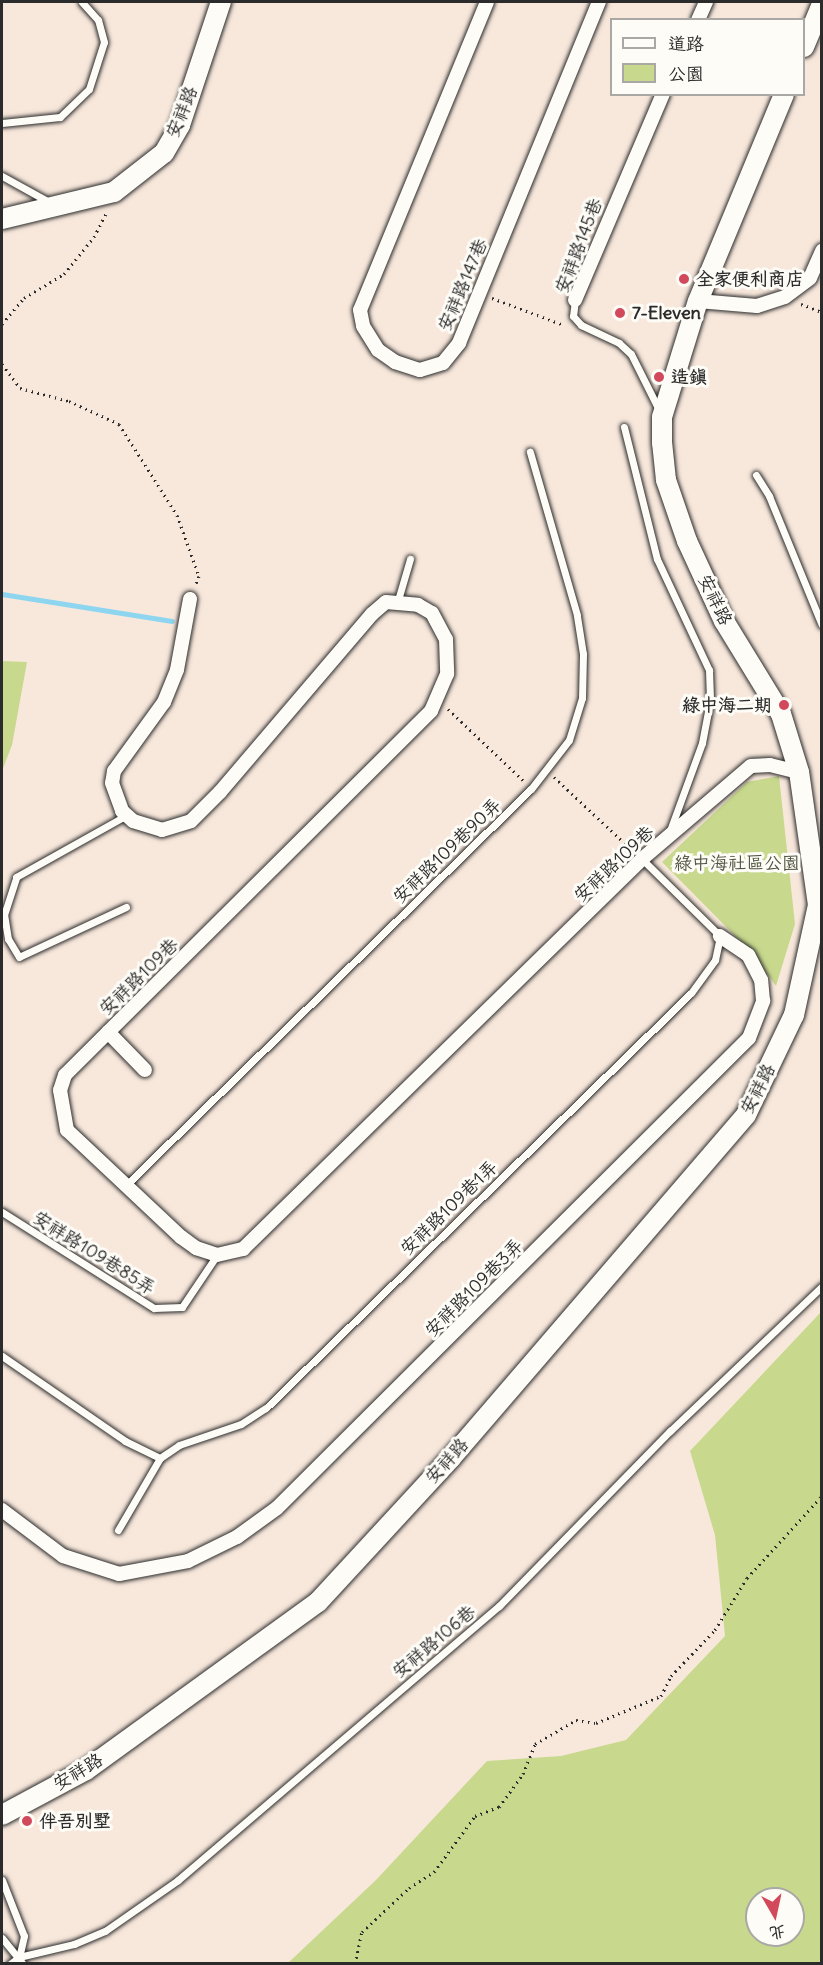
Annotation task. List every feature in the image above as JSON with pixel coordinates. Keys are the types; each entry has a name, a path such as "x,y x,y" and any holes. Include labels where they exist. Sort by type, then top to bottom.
{"street":[{"name":"安祥路","path":"2,219 119,189 164,153 180,125 221,2"},
{"name":"安祥路147巷","path":"487,2 360,310 363,326 378,350 395,362 420,370 443,363 459,343 599,2"},
{"path":"699,18 706,2"},
{"path":"805,45 822,4"},
{"name":"安祥路145巷","path":"575,300 662,96"},
{"name":"安祥路","path":"2,1815 86,1770 226,1666 295,1622 318,1602 451,1458 746,1115 794,1015 820,903 799,772 781,714 724,621 687,541 666,480 662,417 698,301 783,96"},
{"path":"698,301 757,306 785,297 810,278 822,251"},
{"path":"190,599 177,670 164,702 114,771 112,783 127,815 162,830 191,821 372,614 386,602 398,600"},
{"name":"安祥路109巷","path":"398,600 432,613 446,639 447,674 431,711 401,745 65,1075 60,1090 62,1115 67,1130 188,1243 217,1255 243,1249 642,859 751,766 770,765 799,772"},
{"name":"安祥路109巷3弄","path":"2,1510 63,1556 119,1574 188,1561 237,1537 277,1508 749,1038 763,1001 761,980 748,955 720,936"},
{"path":"108,1032 145,1070"}],"lane":[{"path":"2,123 60,117 89,89 104,42 98,20 82,2"},
{"path":"2,177 58,206"},
{"name":"安祥路145巷","path":"575,300 573,316 577,321 619,343 631,354 662,417"},
{"path":"624,427 657,560 710,670 710,701 702,743 667,838"},
{"name":"安祥路109巷90弄","path":"126,1185 531,789 569,740 582,698 583,654 577,615 530,452"},
{"path":"756,476 769,496 822,625"},
{"path":"398,600 410,559"},
{"path":"126,907 19,957 8,939 4,915 16,877 127,815"},
{"name":"安祥路109巷3弄","path":"642,859 720,936"},
{"name":"安祥路109巷1弄","path":"118,1530 160,1458 179,1445 241,1424 266,1408 691,993 715,960 720,936"},
{"name":"安祥路109巷85弄","path":"2,1212 154,1308 182,1307 217,1255"},
{"name":"安祥路106巷","path":"21,1960 74,1944 105,1930 178,1880 499,1606 670,1431 822,1286"},
{"path":"2,1356 125,1440 160,1458"},
{"path":"2,1880 24,1936 21,1960"},
{"path":"2,1938 21,1960"},
{"path":"10,1964 21,1960"}],"path":[{"path":"2,324 24,298 64,274 93,237 119,189"},
{"path":"480,293 565,325 577,321"},
{"path":"785,297 822,312"},
{"path":"2,364 20,388 69,401 119,424 177,515 198,576 190,599"},
{"path":"437,698 531,789"},
{"path":"546,770 642,859"},
{"path":"355,1964 362,1932 409,1888 434,1872 475,1816 499,1807 523,1774 535,1744 576,1720 597,1723 661,1696 671,1676 715,1629 747,1578 822,1496"}],"green space":[{"path":"2,661 27,662 12,745 2,771"},
{"name":"綠中海社區公園","path":"779,776 795,924 776,986 753,954 662,862 747,782"},
{"path":"821,1312 821,1963 288,1963 376,1880 487,1761 561,1756 626,1740 725,1636 715,1535 690,1451"}],"waterway":[{"path":"2,594 172,621"}],"place":[{"name":"全家便利商店","path":"684,279"},
{"name":"7-Eleven","path":"620,313"},
{"name":"造鎮","path":"659,377"},
{"name":"綠中海二期","path":"784,705"},
{"name":"伴吾別墅","path":"27,1821"}]}
